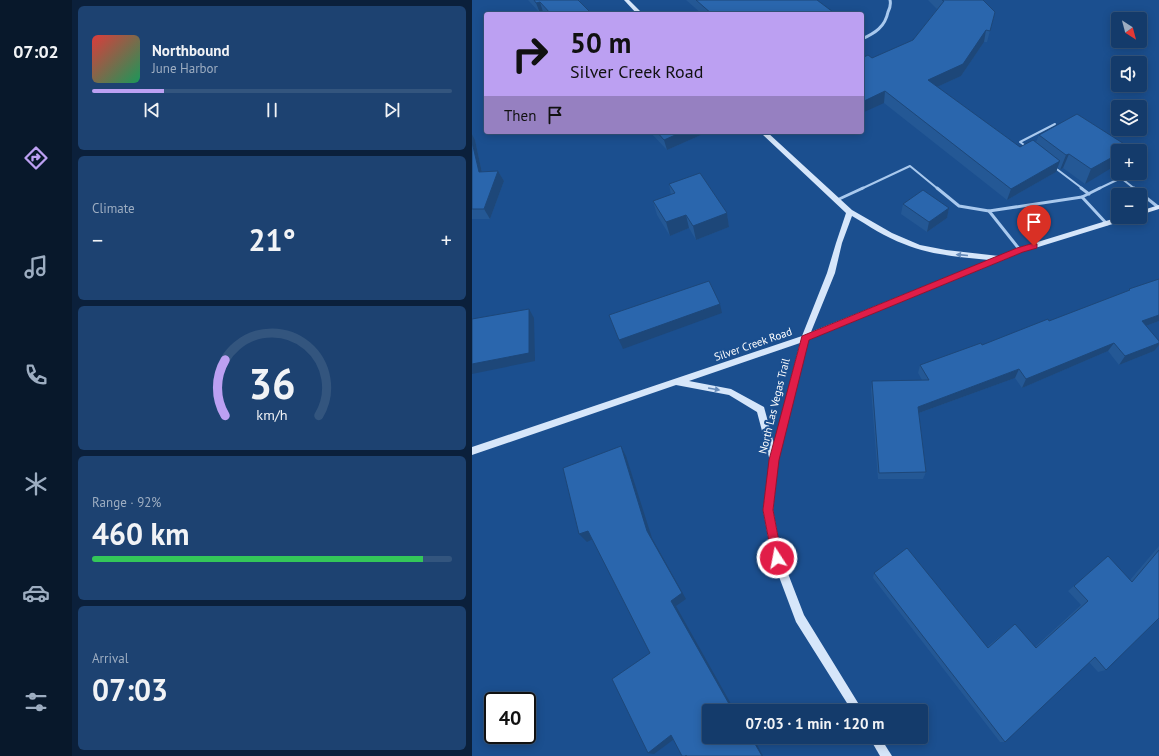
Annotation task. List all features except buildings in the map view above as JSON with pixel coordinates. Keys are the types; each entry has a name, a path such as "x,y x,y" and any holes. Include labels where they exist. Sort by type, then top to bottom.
{"street":[{"path":"626,0 638,12"},
{"path":"864,38 878,31 887,21 890,0"},
{"path":"765,134 850,212 896,238 914,245 954,254 1001,258"},
{"path":"1147,211 1158,207"},
{"name":"North Las Vegas Trail","path":"850,212 831,273 805,338 774,460 768,510 777,558 800,618 854,704"},
{"name":"Silver Creek Road","path":"472,451 805,338 1020,250 1111,223"},
{"path":"675,382 731,392 761,410 774,460"},
{"path":"878,744 886,756"}],"lane":[{"path":"1032,152 1020,142 1055,124"},
{"path":"836,200 910,166 959,206 989,211 1082,197 1121,178 1158,207"},
{"path":"1051,166 1089,194"},
{"path":"1082,197 1107,224"},
{"path":"989,211 1020,250"}],"route":[{"path":"777,558 768,510 774,460 805,338 1020,250 1034,246"}]}
